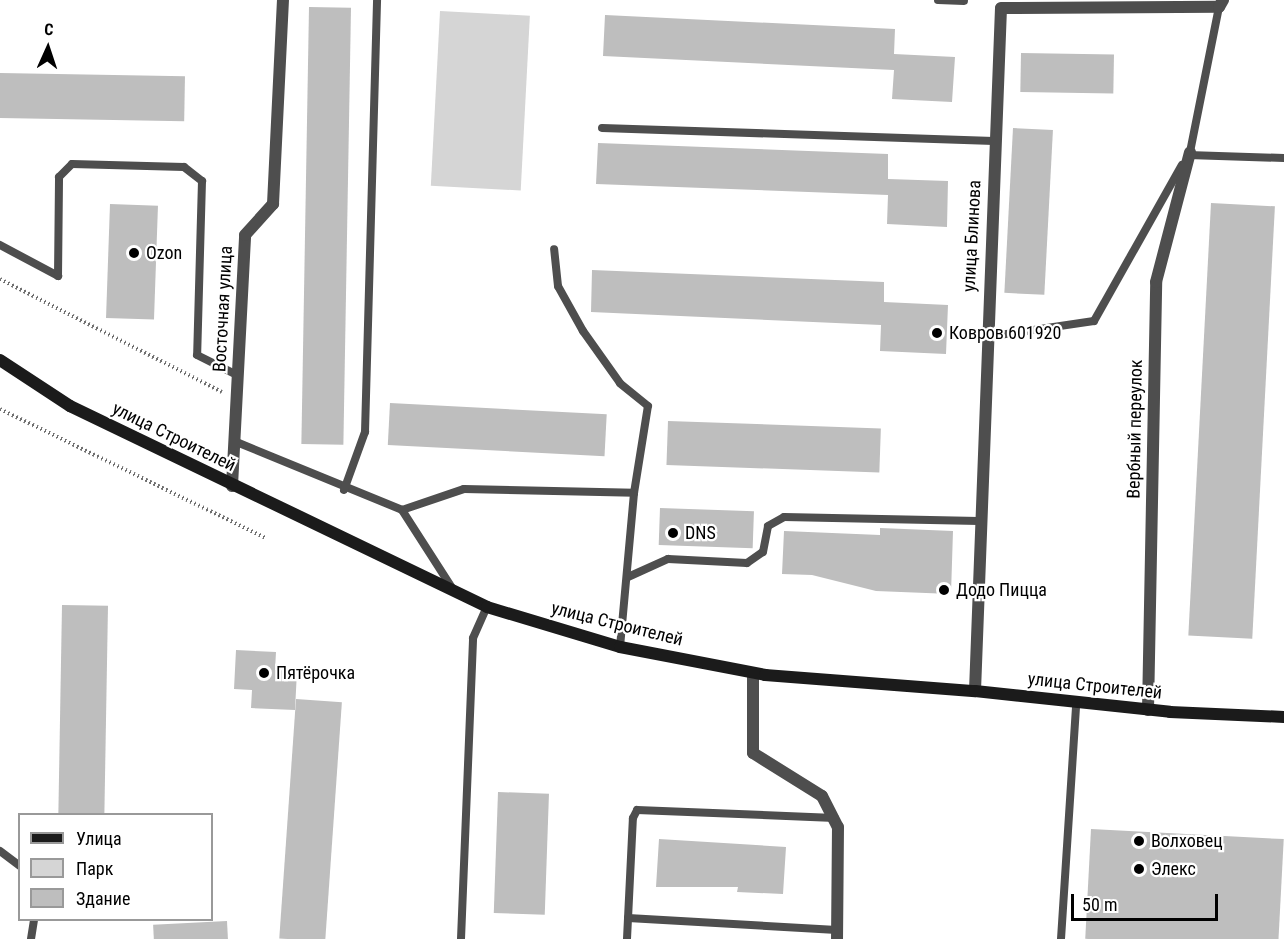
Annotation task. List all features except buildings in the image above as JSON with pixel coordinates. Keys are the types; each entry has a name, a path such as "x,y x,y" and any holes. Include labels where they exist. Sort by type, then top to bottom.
{"main road":[{"name":"улица Строителей","path":"0,360 70,406 487,607 620,647 753,674 975,690 1076,704 1148,710 1284,717"}],"street":[{"name":"Восточная улица","path":"232,486 245,235 273,204 283,0"},
{"name":"улица Блинова","path":"975,690 985,338 1001,8 1221,3"},
{"name":"Вербный переулок","path":"1148,710 1156,282 1190,152"},
{"path":"753,674 753,753 822,796 835,818 839,836 837,934"}],"lane":[{"path":"344,490 365,432 377,0"},
{"path":"938,0 964,1"},
{"path":"985,338 1094,321 1190,152 1221,3"},
{"path":"602,128 994,141"},
{"path":"1190,152 1284,158"},
{"path":"0,245 58,276 59,177 72,164 184,167 202,181 197,355 237,375"},
{"path":"554,249 558,286 583,330 620,383 648,406 633,493 628,577 620,647"},
{"path":"234,441 344,490 402,510 464,489 633,493"},
{"path":"402,510 455,592"},
{"path":"628,577 668,559 747,563 764,552 768,526 784,517 979,521"},
{"path":"461,939 472,638 487,607"},
{"path":"1061,939 1076,704"},
{"path":"627,939 633,818 637,810 835,818"},
{"path":"0,850 18,864"},
{"path":"628,918 837,934"},
{"path":"31,939 34,921"}],"path":[{"path":"0,279 236,399"},
{"path":"0,408 266,538"}],"green space":[{"path":"440,11 530,16 521,190 431,186"}],"place":[{"name":"Ozon","path":"134,253"},
{"name":"Ковров 601920","path":"937,333"},
{"name":"DNS","path":"673,533"},
{"name":"Додо Пицца","path":"944,590"},
{"name":"Пятёрочка","path":"264,673"},
{"name":"Волховец","path":"1139,841"},
{"name":"Элекс","path":"1139,869"}]}
